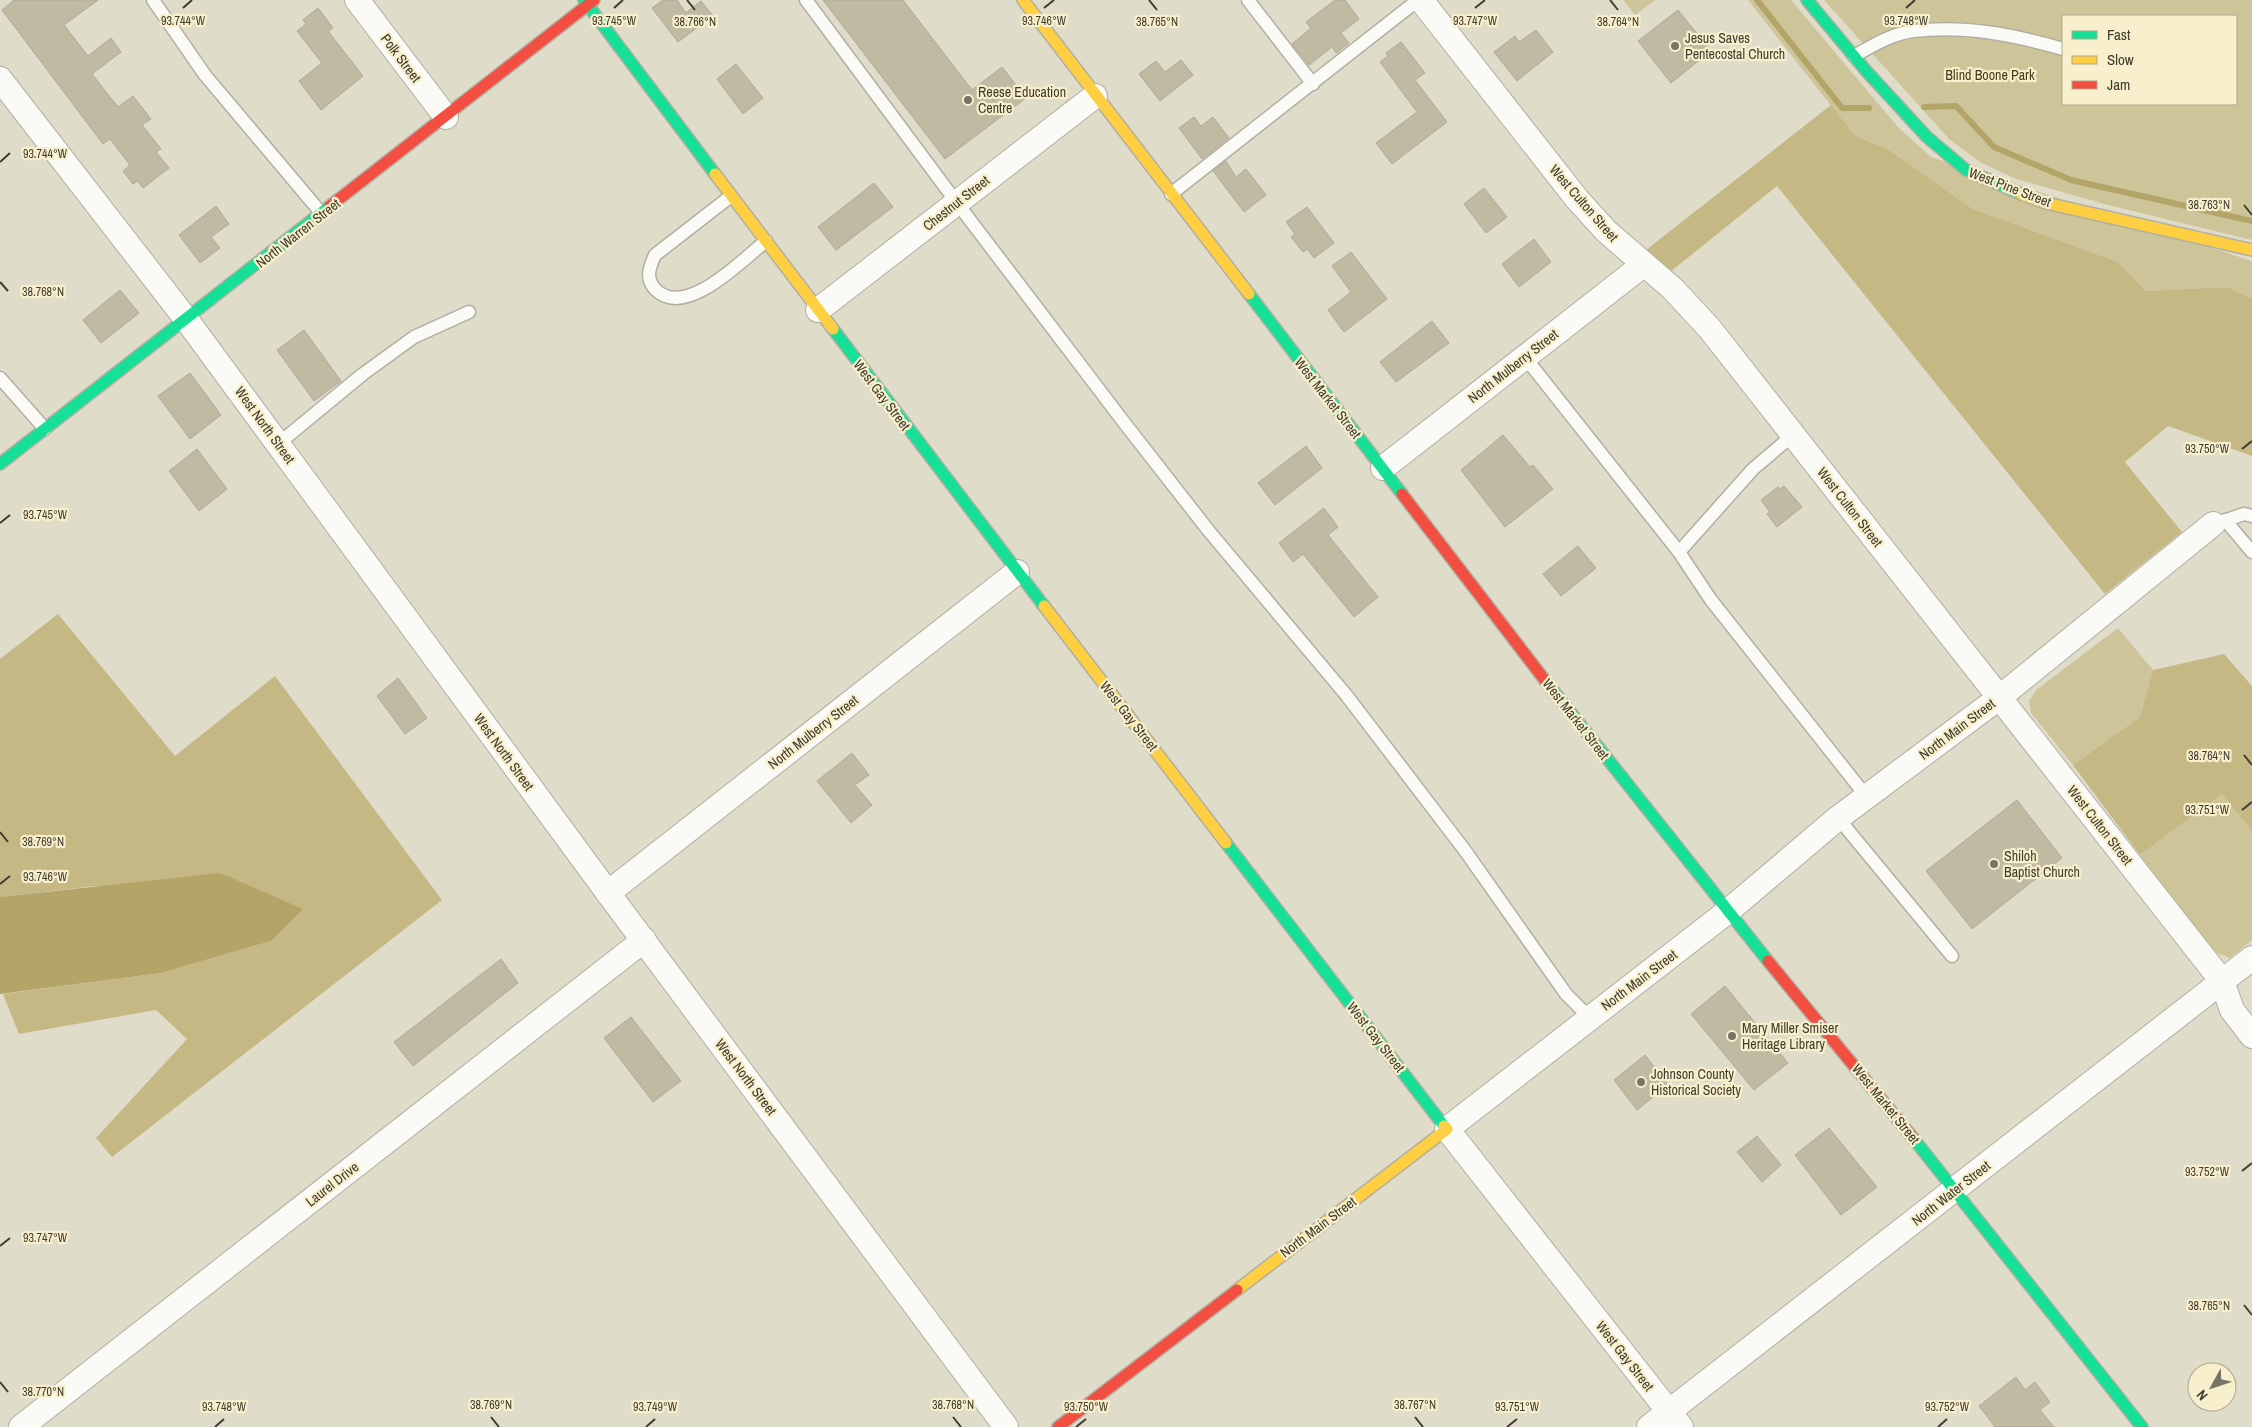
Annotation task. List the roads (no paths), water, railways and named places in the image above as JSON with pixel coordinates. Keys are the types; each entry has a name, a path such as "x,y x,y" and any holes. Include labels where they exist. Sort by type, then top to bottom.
{"street":[{"name":"Polk Street","path":"357,0 446,117"},
{"name":"West Market Street","path":"1023,0 1094,96 1584,730 1728,912 1956,1190 2142,1427"},
{"name":"West Culton Street","path":"1420,0 1577,199 1606,231 1694,310 2222,981 2232,1010 2252,1036"},
{"name":"West Pine Street","path":"1807,0 1854,56 1927,137 1966,170 2004,188 2046,203 2252,250"},
{"name":"North Warren Street","path":"0,464 446,117 588,2"},
{"name":"West Gay Street","path":"588,2 731,196 1017,572 1447,1129 1675,1420"},
{"name":"West North Street","path":"0,78 186,319 608,893 1006,1427"},
{"name":"Chestnut Street","path":"818,310 1094,96"},
{"name":"North Mulberry Street","path":"1383,468 1643,264"},
{"name":"North Main Street","path":"1058,1427 1728,912 1838,818 2000,697 2219,522"},
{"name":"North Mulberry Street","path":"608,893 1017,572"},
{"name":"Laurel Drive","path":"21,1427 644,940"},
{"name":"North Water Street","path":"1649,1427 1675,1420 1956,1190 2252,958"}],"lane":[{"path":"153,0 205,75 322,214"},
{"path":"806,0 956,202 1202,522 1347,696 1466,852 1566,994 1589,1017"},
{"path":"1248,0 1312,84"},
{"path":"1171,194 1420,0"},
{"path":"1854,56 1879,42 1913,31 1963,29 2020,37 2062,49"},
{"path":"731,196 656,255 648,269 650,284 663,296 682,298 702,292 766,241"},
{"path":"278,444 364,374 414,337 469,312"},
{"path":"1524,356 1679,552 1712,600 1866,796"},
{"path":"0,378 45,429"},
{"path":"1679,552 1753,469 1792,435"},
{"path":"2252,516 2244,514 2219,522 2252,552"},
{"path":"1838,818 1952,956"}],"waterway":[{"path":"1757,0 1842,108 1869,108"},
{"path":"1924,107 1956,106 1994,147 2071,180 2252,221"}],"place":[{"name":"Jesus Saves Pentecostal Church","path":"1675,46"},
{"name":"Reese Education Centre","path":"968,100"},
{"name":"Shiloh Baptist Church","path":"1994,864"},
{"name":"Mary Miller Smiser Heritage Library","path":"1732,1036"},
{"name":"Johnson County Historical Society","path":"1641,1082"}],"park label":[{"name":"Blind Boone Park","path":"1990,75"}]}
